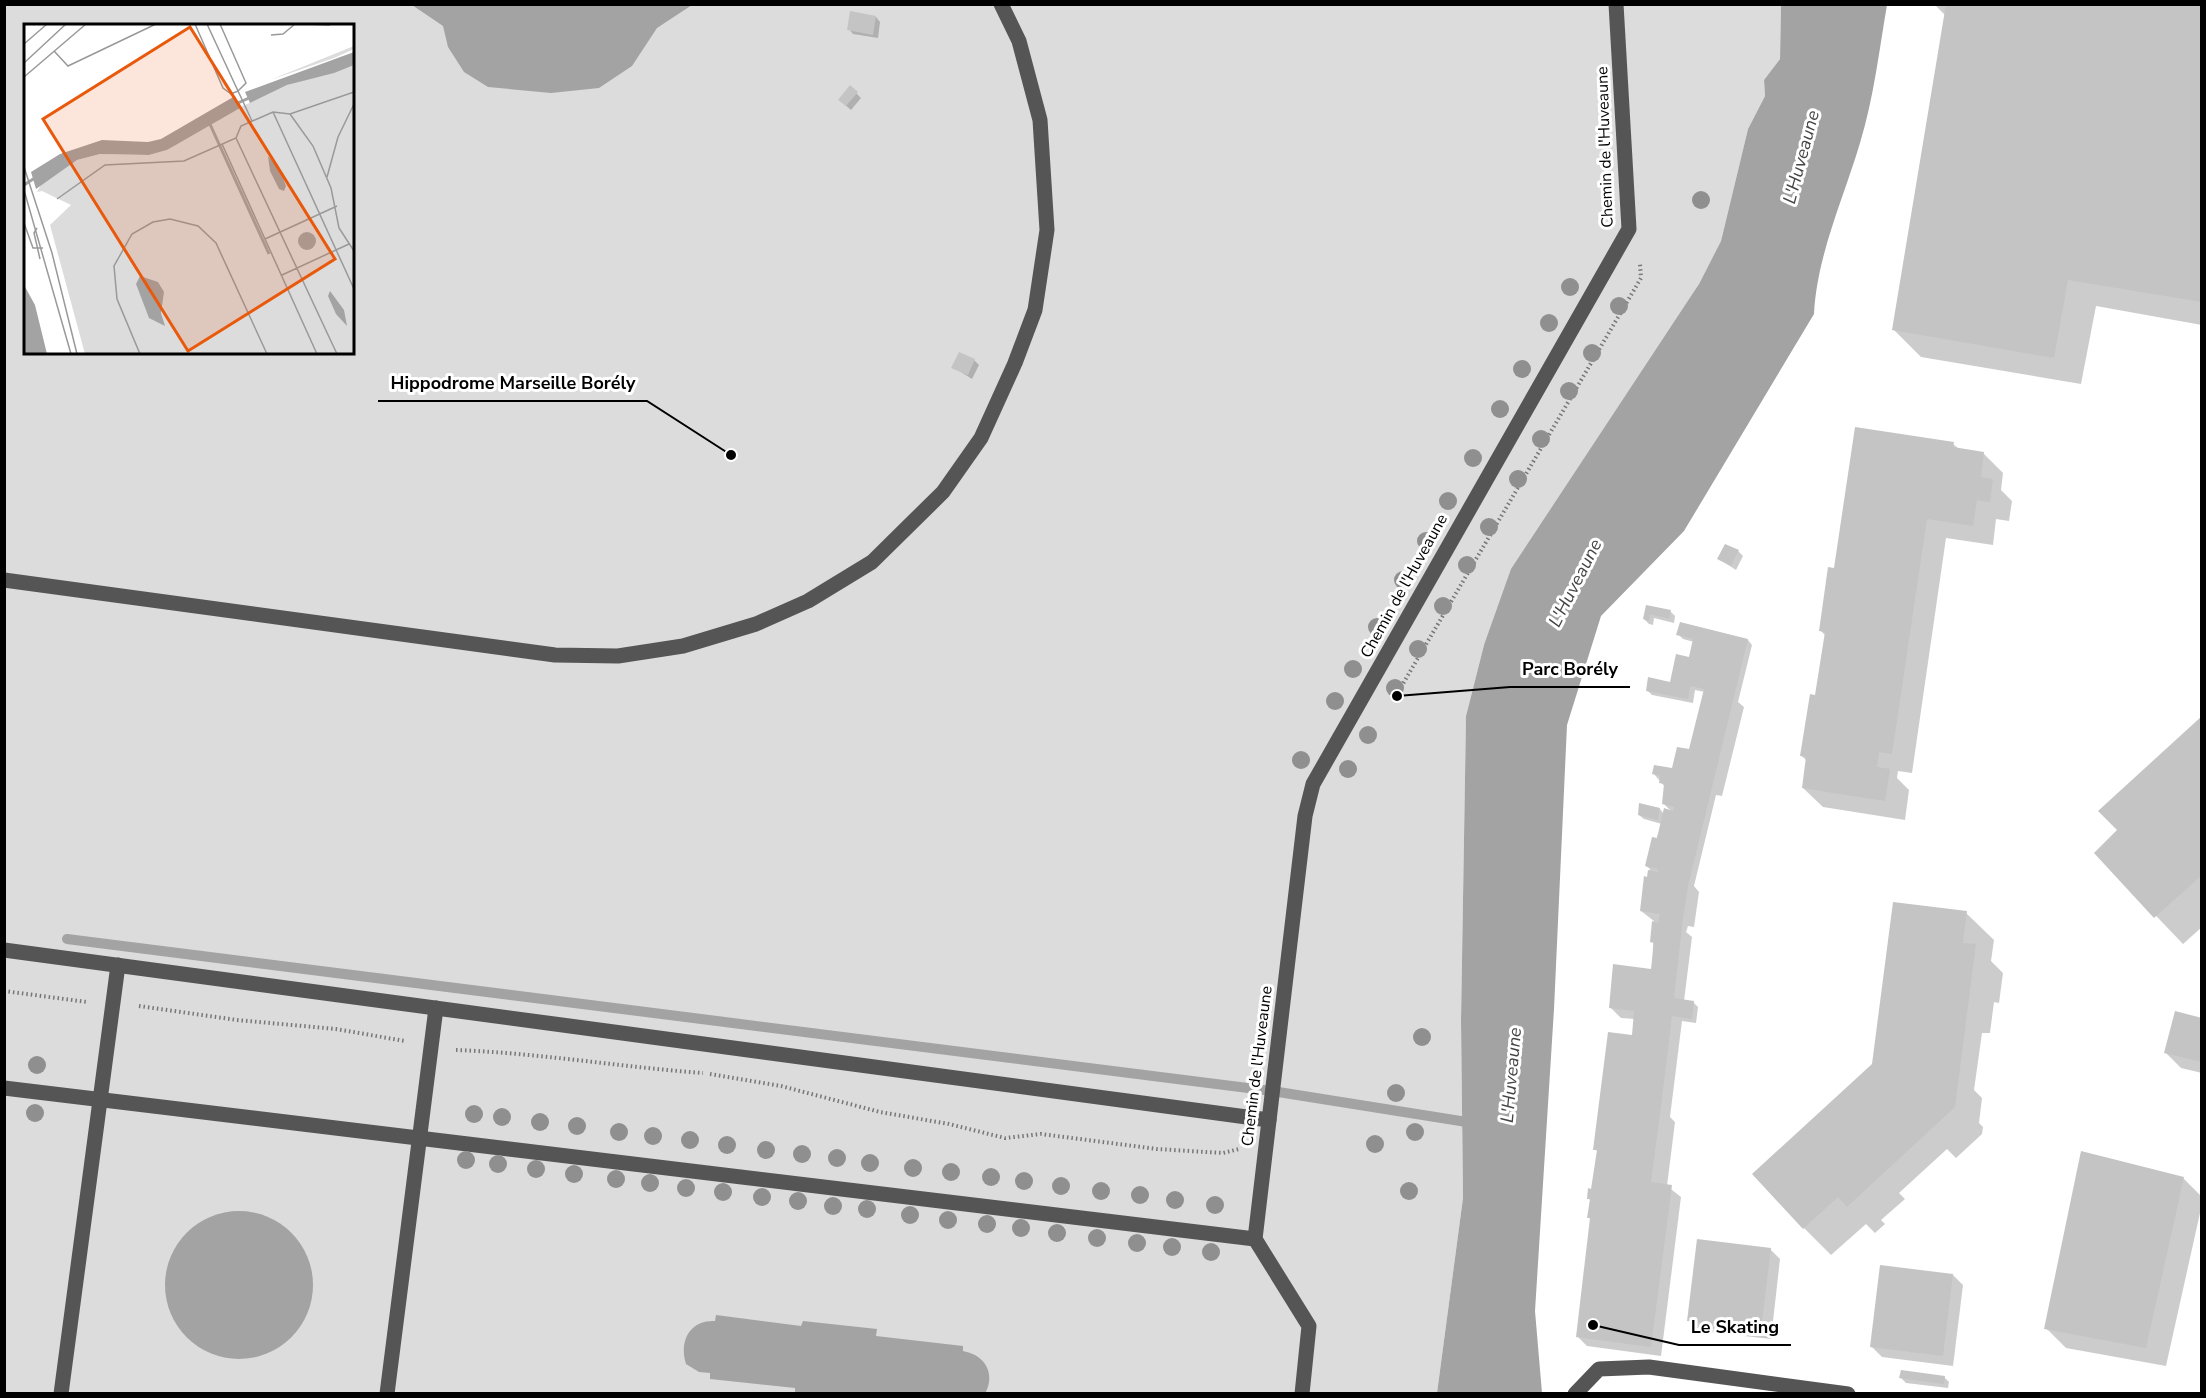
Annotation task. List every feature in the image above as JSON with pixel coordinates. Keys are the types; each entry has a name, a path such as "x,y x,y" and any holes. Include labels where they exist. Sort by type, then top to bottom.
{"street":[{"path":"4,580 555,655 618,656 682,646 756,624 808,601 872,562 943,492 981,438 1015,363 1035,310 1047,230 1040,120 1019,40 1001,4"},
{"name":"Chemin de l'Huveaune","path":"1255,1239 1305,816 1313,784 1629,230 1616,4"},
{"path":"4,950 1269,1120"},
{"path":"61,1394 118,965"},
{"path":"387,1394 436,1008"},
{"path":"4,1088 1255,1239 1308,1326 1302,1394"},
{"path":"1575,1394 1599,1370 1649,1367 1848,1394"}],"path":[{"path":"1399,692 1641,278 1640,261"},
{"path":"4,991 80,1002 113,1001 237,1020 395,1038 431,1049 538,1055 629,1068 704,1073 781,1086 880,1112 949,1124 1005,1138 1041,1134 1157,1149 1223,1153 1266,1142"}],"shaded area":[{"path":"5,5 1781,5 1780,59 1764,80 1765,96 1748,129 1721,241 1699,284 1484,645 1466,716 1461,1021 1463,1198 1437,1393 5,1394"}],"water":[{"path":"412,5 692,5 657,28 632,66 599,88 551,93 488,87 464,72 448,47 443,26"},
{"name":"L'Huveaune","path":"1781,5 1887,5 1865,126 1825,249 1814,314 1684,531 1601,616 1567,725 1554,1009 1535,1311 1542,1393 1437,1393 1463,1198 1461,1021 1466,716 1484,645 1511,569 1699,284 1721,241 1748,129 1765,96 1764,80 1780,59"},
{"path":"239,1211 267,1217 291,1233 307,1257 313,1285 307,1313 291,1337 267,1353 239,1359 211,1353 187,1337 171,1313 165,1285 171,1257 187,1233 211,1217"},
{"path":"716,1315 801,1326 803,1321 877,1329 876,1336 963,1346 963,1351 983,1361 989,1372 988,1386 985,1394 795,1394 795,1388 710,1379 710,1373 699,1372 686,1364 684,1348 685,1340 693,1328 699,1324 715,1321"}],"building":[{"path":"1946,4 2202,4 2202,302 2068,280 2054,358 1892,330"},
{"path":"850,11 876,16 873,35 847,30"},
{"path":"850,85 858,92 846,106 838,100"},
{"path":"959,352 975,359 968,375 951,368"},
{"path":"1855,427 1954,442 1953,447 1984,452 1981,477 1993,479 1990,502 1977,500 1973,526 1927,519 1892,754 1879,752 1877,767 1890,769 1885,801 1802,788 1806,757 1800,756 1810,694 1815,695 1825,632 1819,631 1828,567 1834,568"},
{"path":"1725,544 1739,550 1731,566 1717,559"},
{"path":"1646,605 1671,610 1669,619 1650,614 1649,621 1643,619"},
{"path":"1680,622 1748,639 1688,886 1682,926 1674,998 1694,1001 1692,1019 1672,1016 1651,1182 1672,1185 1651,1347 1576,1337 1590,1218 1587,1218 1590,1199 1587,1199 1588,1188 1591,1189 1597,1150 1593,1150 1608,1032 1632,1035 1634,1011 1609,1008 1613,964 1651,969 1654,943 1650,942 1652,921 1658,923 1660,914 1640,911 1644,876 1647,877 1648,870 1658,872 1658,869 1645,866 1652,837 1657,838 1664,808 1673,811 1674,807 1662,804 1664,784 1659,783 1660,776 1652,774 1654,765 1672,768 1677,747 1689,749 1704,689 1690,686 1688,699 1646,691 1648,677 1670,682 1676,654 1689,657 1693,639 1676,635"},
{"path":"2202,716 2202,875 2154,918 2094,853 2117,830 2098,811"},
{"path":"1639,803 1660,808 1658,820 1638,815"},
{"path":"1893,902 1967,911 1963,943 1976,944 1955,1107 1847,1207 1838,1197 1803,1229 1752,1174 1872,1064"},
{"path":"2175,1011 2202,1018 2202,1062 2164,1053"},
{"path":"2081,1151 2184,1177 2146,1348 2044,1329"},
{"path":"1697,1239 1771,1248 1761,1330 1687,1321"},
{"path":"1880,1265 1953,1274 1943,1356 1870,1347"},
{"path":"1901,1370 1945,1376 1944,1384 1899,1378"}],"waterway":[{"path":"67,939 1272,1091 1473,1123"}],"place":[{"name":"Hippodrome Marseille Borély","path":"731,455"},
{"name":"Parc Borély","path":"1397,696"},
{"name":"Le Skating","path":"1593,1325"}]}
